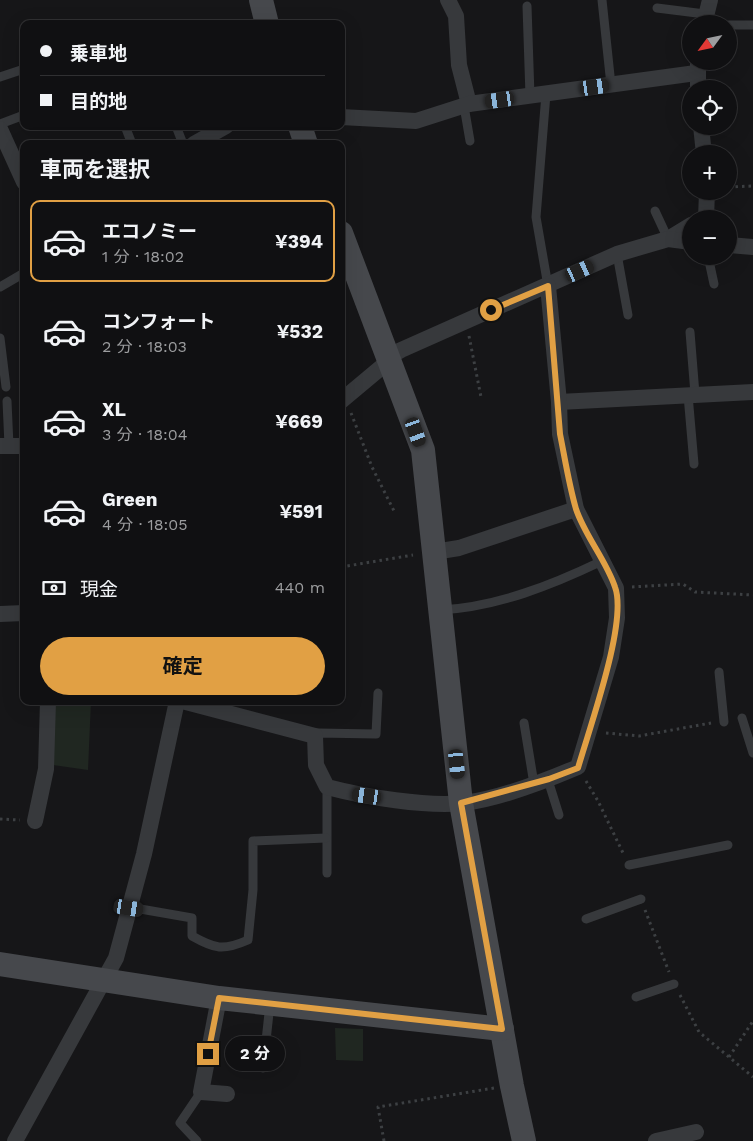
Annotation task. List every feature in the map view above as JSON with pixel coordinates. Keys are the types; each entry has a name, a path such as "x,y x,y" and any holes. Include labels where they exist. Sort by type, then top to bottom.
{"street":[{"path":"261,0 266,20"},
{"path":"448,0 456,16 460,64 467,105"},
{"path":"345,117 416,121 467,105 697,74"},
{"path":"0,129 5,152 20,176"},
{"path":"201,140 219,130"},
{"path":"345,397 401,350 617,254 668,239 682,230"},
{"path":"668,239 682,241"},
{"path":"737,246 753,247"},
{"path":"346,260 390,360 423,450 461,803 512,1086 524,1141"},
{"path":"197,705 315,736 316,765 327,787 351,793 401,800 461,803 541,782 578,768 611,657 617,618 616,588 576,509 560,434 560,402 548,286"},
{"path":"560,402 753,392"},
{"path":"434,552 474,543 576,509"},
{"path":"0,614 20,613"},
{"path":"35,821 46,769 48,705"},
{"path":"15,1141 116,958 144,854 176,705"},
{"path":"0,964 219,998 502,1029"},
{"path":"219,998 202,1092 228,1094"},
{"path":"656,1141 696,1132"}],"lane":[{"path":"602,0 612,85"},
{"path":"528,6 538,95 536,217 548,286"},
{"path":"657,8 706,13"},
{"path":"738,25 753,25"},
{"path":"0,77 20,70"},
{"path":"467,105 470,141"},
{"path":"0,124 20,116"},
{"path":"656,211 668,239"},
{"path":"617,254 628,315"},
{"path":"710,265 714,284"},
{"path":"0,287 20,275"},
{"path":"690,332 694,464"},
{"path":"0,338 6,387"},
{"path":"7,401 11,446"},
{"path":"440,610 466,607 518,595 562,580 602,562"},
{"path":"719,672 724,722"},
{"path":"315,736 318,733 376,734 378,693"},
{"path":"742,718 753,753"},
{"path":"524,723 541,782 559,815"},
{"path":"327,787 327,873"},
{"path":"129,908 192,918 192,936 206,944 221,948 231,948 248,940 253,890 253,841 326,838"},
{"path":"629,865 728,845"},
{"path":"586,919 641,900"},
{"path":"636,997 674,984"},
{"path":"263,1068 270,1004"},
{"path":"198,1141 180,1123 202,1092"}],"path":[{"path":"737,187 753,186"},
{"path":"466,321 481,397"},
{"path":"345,404 394,511"},
{"path":"345,566 434,552"},
{"path":"616,588 682,584 695,592 753,595"},
{"path":"589,731 639,736 688,726 724,722"},
{"path":"578,768 598,801 629,865"},
{"path":"641,900 674,984 698,1032 753,1077"},
{"path":"729,1057 753,1021"},
{"path":"384,1141 378,1107 512,1086"}],"shaded area":[{"path":"48,705 91,705 88,770 46,764"},
{"path":"335,1028 363,1029 363,1061 336,1060"}],"route":[{"path":"208,1054 219,998 502,1029 461,803 471,802 549,779 578,768 611,657 617,618 616,588 576,509 560,434 560,402 548,286 491,310"}]}
